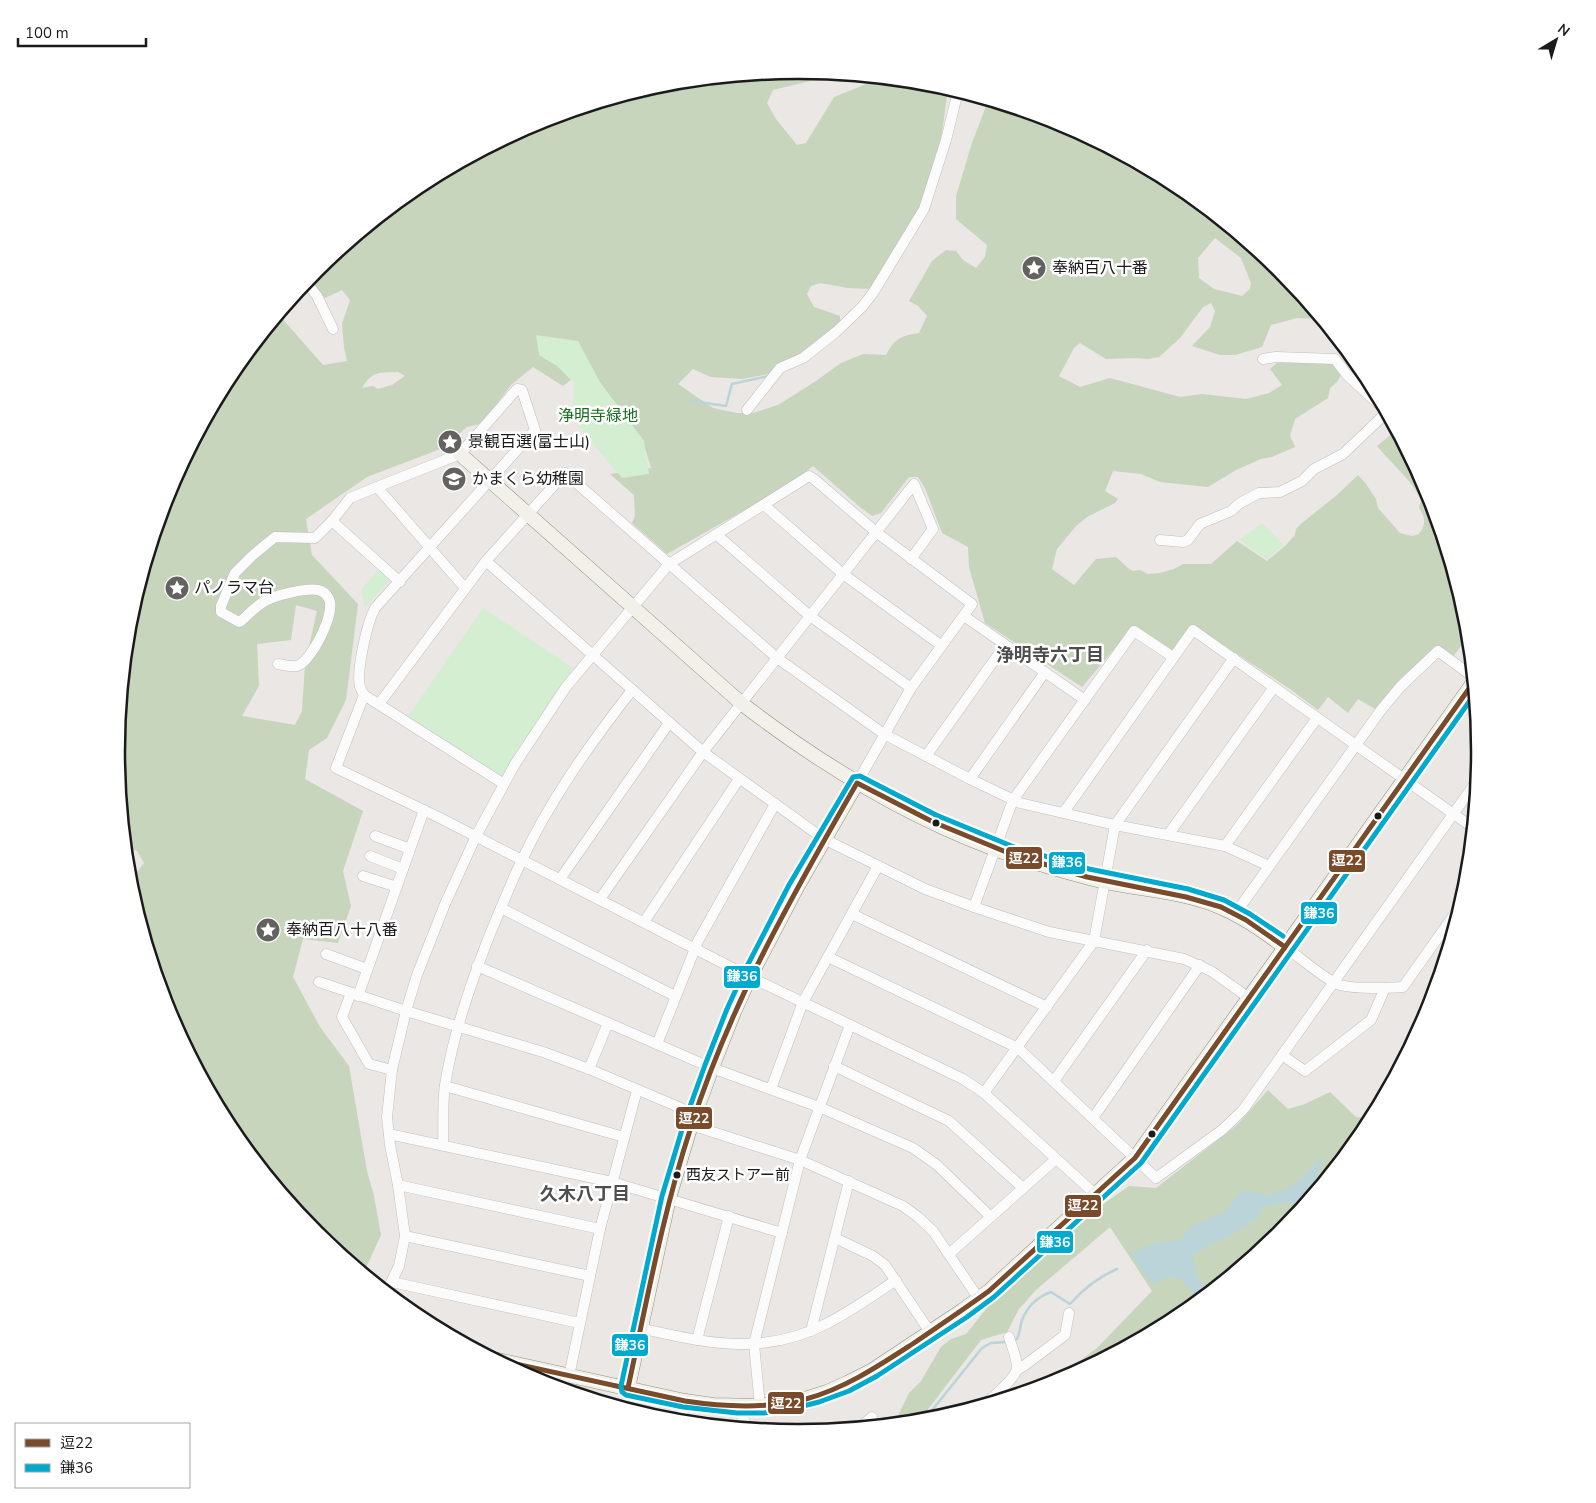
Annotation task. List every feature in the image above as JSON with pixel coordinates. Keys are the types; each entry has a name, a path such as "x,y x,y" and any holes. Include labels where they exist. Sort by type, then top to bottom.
{"street":[{"path":"746,410 780,368 803,358 836,332 874,293 924,209 946,140 956,98"},
{"path":"311,288 317,296 333,329"},
{"path":"1263,359 1276,357 1335,359 1347,375 1367,393"},
{"path":"278,664 296,667 303,663 318,641 328,621 331,601 326,594 319,590 266,600 239,622 221,612 221,606 235,573 275,537 315,538 332,521 350,498 460,454 517,389 522,390 535,430 375,608 370,617 360,666 360,688 364,695 504,784"},
{"path":"1160,540 1183,542 1188,540 1200,524 1231,511 1240,503 1259,493 1280,492 1302,481 1314,469 1343,454 1382,417"},
{"path":"460,454 741,703 809,753 857,783 921,817 996,849 1028,860 1106,882 1199,900 1235,914 1260,929 1340,985 1385,988 1403,987 1449,922"},
{"path":"379,704 486,561 564,473 777,658 884,734 1013,800 1115,825 1225,846 1269,866"},
{"path":"389,1286 403,1251 405,1236 387,1117 392,1070 406,1011 418,975 445,904 476,836 504,784 543,721 592,655 669,564 809,476 876,532 972,604 911,688 884,734 780,918 734,1012 693,1120 670,1198 628,1388"},
{"path":"600,899 703,752 914,484 933,529 911,559"},
{"path":"377,487 465,588"},
{"path":"764,506 843,574 942,646"},
{"path":"332,521 400,582"},
{"path":"717,535 810,616 911,688"},
{"path":"486,561 703,752 824,839 924,889 974,907 1049,932 1147,950 1184,959 1200,965 1249,998"},
{"path":"964,616 1085,700"},
{"path":"1064,812 1194,630 1466,823"},
{"path":"974,907 1013,800 1134,631 1173,657"},
{"path":"926,756 1005,645"},
{"path":"1235,914 1381,710 1401,686 1438,651 1466,671"},
{"path":"984,1094 1094,941 1115,825 1234,658"},
{"path":"970,779 1045,672"},
{"path":"1168,835 1274,687"},
{"path":"444,1145 445,1086 458,1027 477,966 521,860 581,757 632,690"},
{"path":"547,1375 569,1376 685,1401 713,1405 760,1406 805,1399 847,1384 979,1299 1135,1158 1467,691"},
{"path":"364,695 336,768 476,836 750,977 937,1066 984,1094 1094,1194"},
{"path":"1225,846 1317,718"},
{"path":"560,879 669,723"},
{"path":"644,922 739,779"},
{"path":"828,957 1018,1048 1156,1178 1234,1120 1469,792"},
{"path":"657,1044 694,948 774,804"},
{"path":"392,1070 369,1064 342,1017 367,969 424,810"},
{"path":"375,836 410,849"},
{"path":"370,856 403,869"},
{"path":"771,1089 803,1002 878,866"},
{"path":"363,876 396,888"},
{"path":"501,908 675,996"},
{"path":"852,914 1047,1007"},
{"path":"1054,1081 1147,950"},
{"path":"326,954 367,969"},
{"path":"1093,1118 1200,965"},
{"path":"477,966 712,1068 819,1107 924,1154 991,1217"},
{"path":"319,982 406,1011 543,1052 589,1069 637,1090 693,1120 800,1160 884,1196 910,1212 933,1231 979,1299"},
{"path":"1282,1055 1305,1071 1371,1020 1385,988"},
{"path":"589,1069 608,1023"},
{"path":"760,1406 754,1344 800,1160 850,1025"},
{"path":"834,1066 948,1121 1023,1188"},
{"path":"445,1086 624,1137"},
{"path":"569,1376 600,1229 637,1090"},
{"path":"389,1134 612,1182 782,1233"},
{"path":"949,1254 1056,1159"},
{"path":"811,1331 849,1181"},
{"path":"398,1185 600,1229"},
{"path":"696,1340 729,1216"},
{"path":"405,1236 590,1276"},
{"path":"835,1238 873,1256 885,1265 930,1332"},
{"path":"640,1328 696,1340 728,1344 754,1344 792,1338 811,1331 843,1314 896,1280"},
{"path":"391,1287 579,1323"},
{"path":"994,1395 1017,1370 1065,1336 1069,1313"},
{"path":"1010,1340 1016,1359 1017,1370"},
{"path":"682,1414 685,1401"},
{"path":"737,1407 745,1422"},
{"path":"868,1420 872,1417"}],"green space":[{"path":"816,79 773,90 767,103 776,119 797,145 806,143 834,97 869,83 947,96 936,178 922,222 870,289 848,288 820,283 811,286 807,294 814,307 840,316 840,327 775,373 742,379 711,377 693,369 678,384 713,408 737,413 753,413 778,405 841,363 863,354 886,355 892,345 899,339 919,333 927,316 918,306 909,301 932,261 946,250 956,251 963,260 976,268 985,257 987,245 956,219 956,196 972,143 986,106 1014,114 1055,130 1096,148 1134,169 1172,192 1208,218 1274,276 1313,319 1297,318 1271,325 1262,347 1235,355 1220,355 1192,346 1210,327 1215,311 1211,303 1203,307 1180,338 1159,357 1148,359 1106,359 1080,343 1074,348 1059,376 1080,387 1110,378 1180,397 1202,394 1246,399 1269,393 1282,385 1270,369 1278,362 1324,361 1338,365 1343,372 1337,382 1330,388 1328,398 1295,419 1290,436 1295,447 1236,470 1208,487 1160,482 1141,474 1113,471 1105,491 1118,499 1115,503 1087,517 1076,526 1057,549 1052,569 1074,585 1096,559 1116,557 1133,571 1140,570 1148,574 1160,573 1183,564 1211,564 1237,541 1267,561 1286,545 1302,523 1337,495 1358,475 1376,499 1378,508 1400,533 1412,536 1419,534 1424,521 1419,508 1421,500 1407,478 1377,446 1391,434 1420,494 1435,535 1448,577 1462,645 1453,657 1438,646 1402,677 1375,709 1358,699 1348,713 1328,697 1318,710 1290,689 1193,625 1174,651 1170,651 1133,627 1082,687 985,623 969,567 968,547 942,533 925,488 918,477 909,477 881,513 872,516 813,466 787,486 667,554 632,523 635,516 634,495 610,474 651,468 644,445 579,373 563,386 533,367 511,385 483,423 467,427 443,448 367,477 306,519 312,555 358,604 346,700 327,738 309,750 305,779 363,811 343,871 351,906 338,943 303,939 293,977 320,1027 349,1066 367,1171 381,1235 366,1267 322,1227 264,1161 215,1088 176,1009 148,926 138,883 136,873 144,863 137,851 133,849 125,752 131,664 138,620 148,577 176,494 215,415 264,342 283,319 323,365 347,361 342,324 350,300 342,290 325,298 313,285 354,246 388,218 424,192 462,169 500,148 541,130 582,114 667,92 754,80","holes":["1215,238 1241,258 1251,283 1250,289 1242,296 1214,289 1199,278 1198,258","398,372 405,376 392,385 378,389 373,386 362,388 373,375","296,605 317,611 305,664 302,711 295,725 242,716 259,686 257,644 291,640"]},
{"name":"浄明寺緑地","path":"536,335 578,341 600,382 644,441 649,474 622,478 577,425 573,404 574,383 557,366 539,355"},
{"path":"1262,523 1284,545 1267,559 1239,540"},
{"path":"379,569 390,580 365,607 361,590"},
{"path":"483,608 573,668 502,777 407,718"},
{"path":"1268,1090 1288,1109 1305,1104 1330,1092 1356,1117 1362,1118 1332,1161 1274,1227 1208,1285 1172,1311 1096,1355 1076,1364 1097,1348 1152,1291 1110,1227 1036,1290 1019,1309 1007,1332 981,1340 926,1411 898,1416 909,1393 921,1381 941,1347 951,1339 966,1334 1018,1273 1089,1214 1129,1186 1156,1188 1237,1125"}],"water":[{"path":"1319,1159 1323,1161 1318,1178 1296,1204 1281,1203 1264,1207 1253,1221 1193,1255 1195,1271 1204,1288 1194,1295 1179,1278 1169,1278 1152,1284 1131,1254 1154,1243 1180,1240 1193,1225 1226,1212 1238,1194 1252,1191 1268,1196 1286,1189"}],"waterway":[{"path":"691,401 726,406 732,384 769,376"},
{"path":"1013,1341 1017,1339 1027,1310 1041,1296 1051,1292 1070,1304 1092,1284 1117,1269"},
{"path":"932,1410 982,1348 991,1343 1008,1342"}],"transit line":[{"name":"逗22","path":"525,1366 685,1401 731,1406 761,1406 791,1402 835,1389 862,1375 914,1343 989,1291 1135,1158 1467,691"},
{"name":"鎌36","path":"1283,936 1250,914 1224,900 1188,889 1089,869 1014,847 936,815 860,776 853,777 789,885 743,974 705,1065 684,1123 662,1196 621,1386 622,1392 626,1395 683,1407 737,1413 764,1413 819,1402 849,1391 877,1376 994,1297 1141,1163 1469,703"},
{"name":"逗22","path":"628,1388 672,1191 707,1081 724,1037 765,951 857,783 933,822 1011,854 1087,877 1186,897 1221,907 1246,920 1285,947"}],"place":[{"name":"奉納百八十番","path":"1034,268"},
{"name":"景観百選(富士山)","path":"450,442"},
{"name":"かまくら幼稚園","path":"454,479"},
{"name":"パノラマ台","path":"177,588"},
{"name":"奉納百八十八番","path":"268,930"},
{"name":"西友ストアー前","path":"677,1175"}],"district":[{"name":"浄明寺六丁目","path":"1050,655"},
{"name":"久木八丁目","path":"585,1194"}]}
